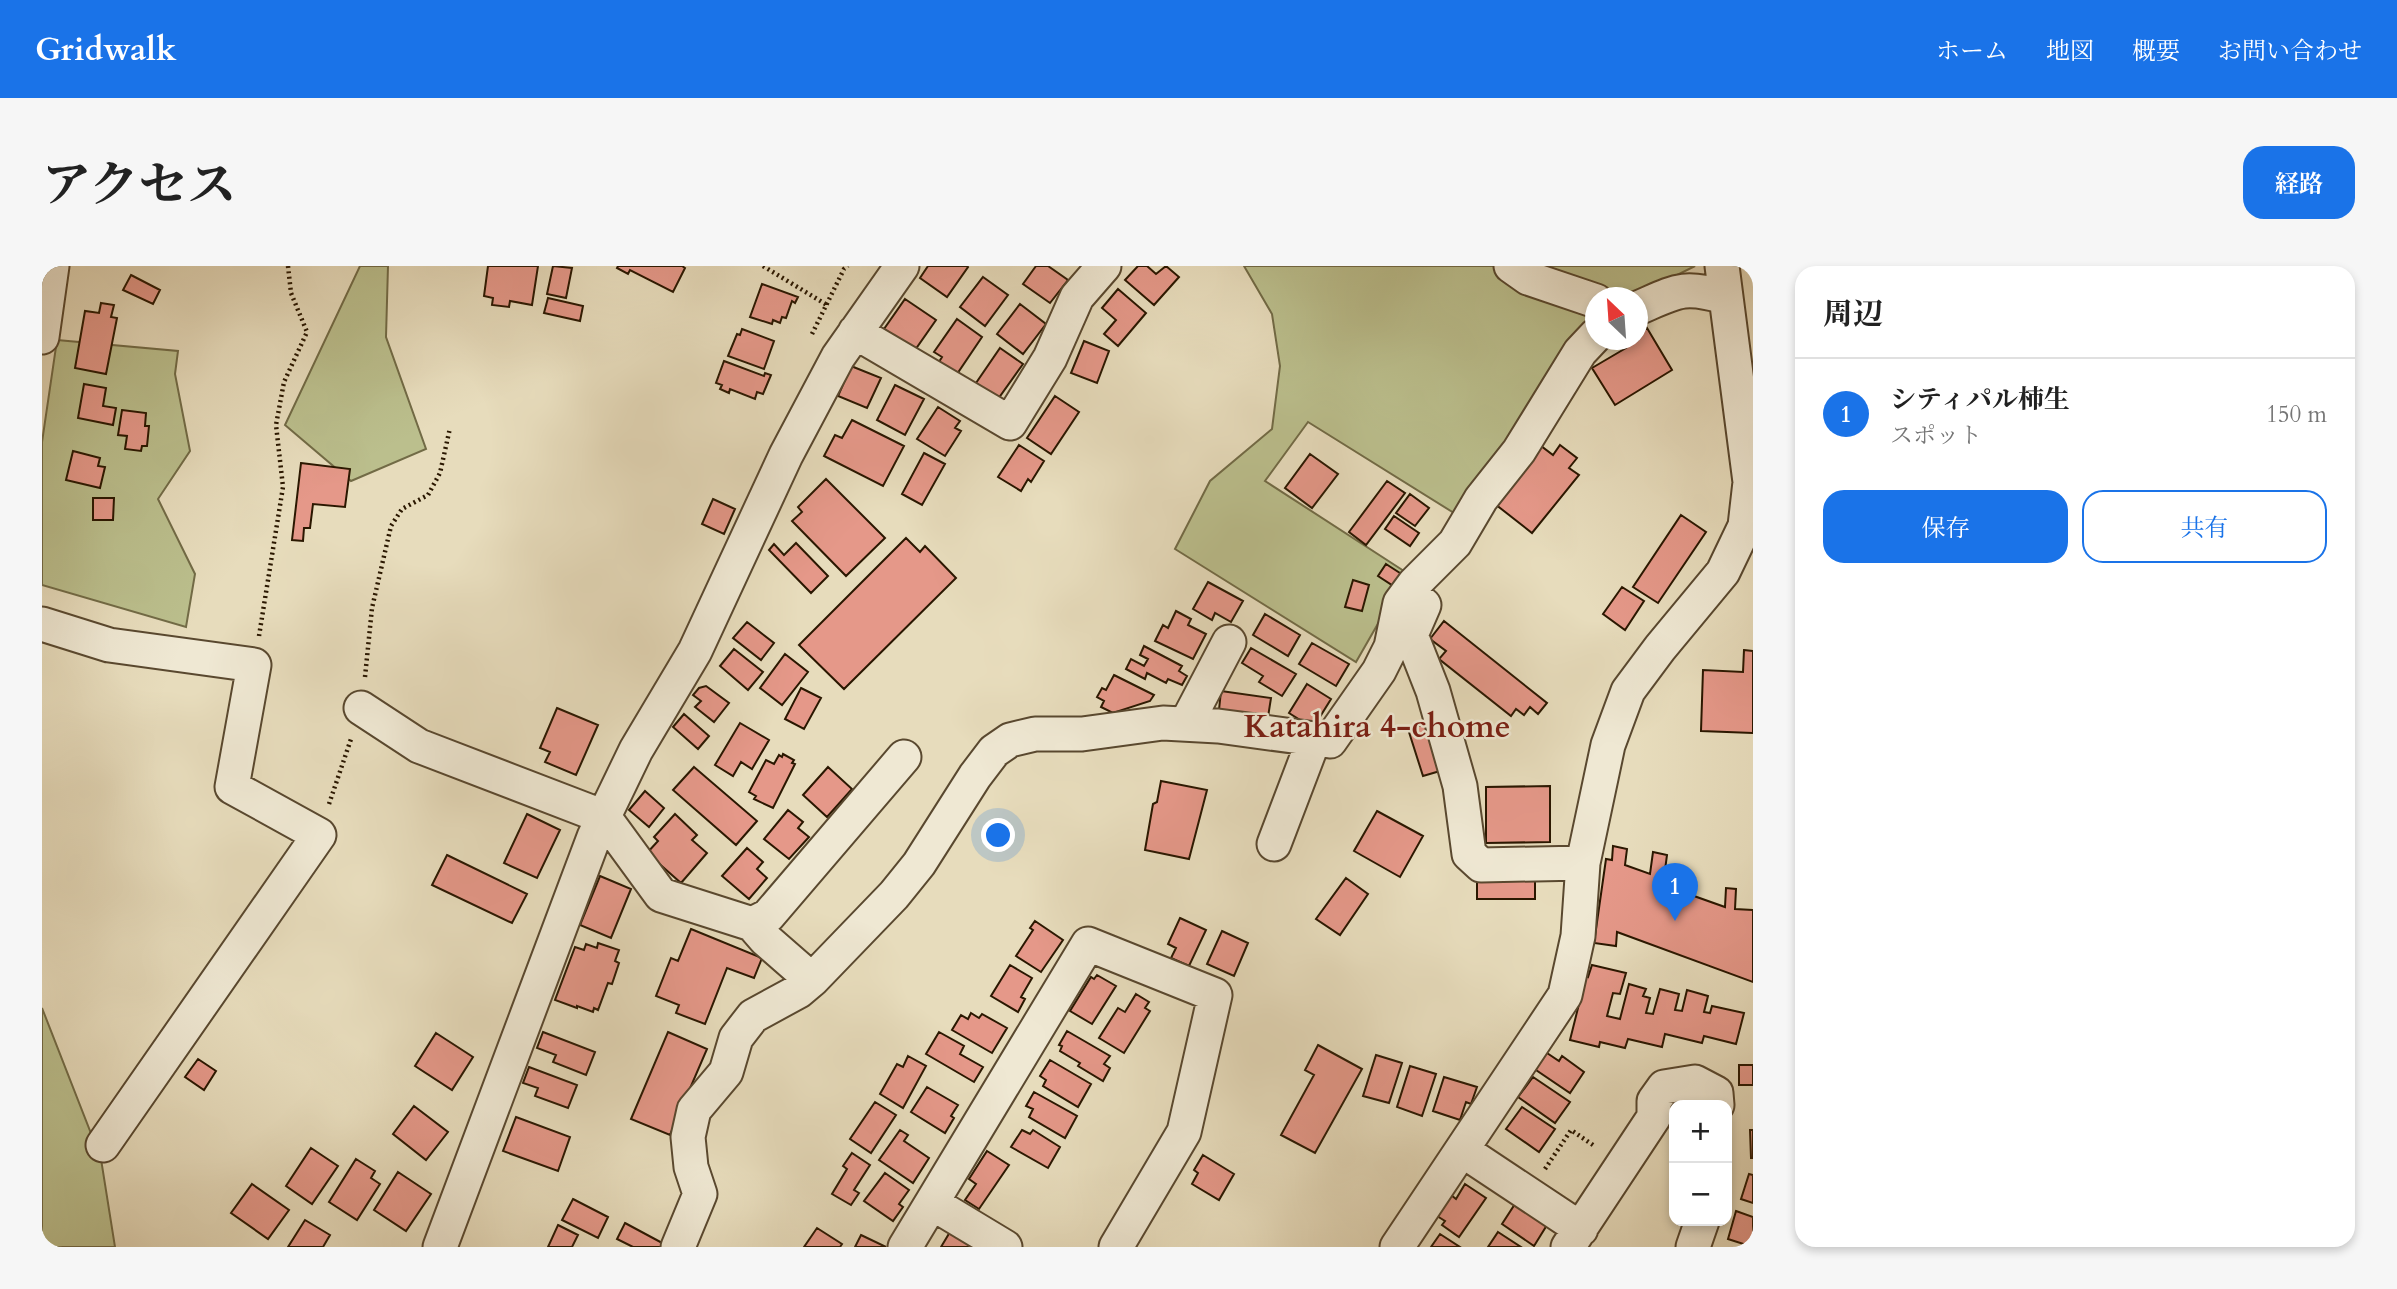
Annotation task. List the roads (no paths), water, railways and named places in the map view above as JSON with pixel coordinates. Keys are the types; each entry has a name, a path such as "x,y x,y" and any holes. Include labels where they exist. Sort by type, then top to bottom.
{"street":[{"path":"42,337 52,266"},
{"path":"440,1247 594,837 636,750 695,652 786,455 838,357 902,266"},
{"path":"855,332 1010,423 1050,358 1077,297 1104,266"},
{"path":"1511,266 1528,278 1585,298"},
{"path":"1397,1247 1565,995 1578,936 1583,863 1608,746 1628,691 1660,648 1738,570 1750,482 1745,388 1724,282 1699,290 1677,291 1648,303"},
{"path":"678,1247 700,1194 691,1167 688,1137 694,1110 726,1072 736,1038 752,1016 799,991 894,895 919,864 994,751 1010,740 1035,734 1082,734 1175,723 1330,741 1379,671 1391,647 1400,603 1414,583 1455,543 1481,499 1520,451 1585,346"},
{"path":"1414,583 1425,605 1411,635 1433,691 1460,786 1469,854 1481,865 1583,863"},
{"path":"42,624 109,645 254,665 232,787 318,835 103,1145"},
{"path":"1175,723 1229,642"},
{"path":"361,708 419,746 604,817 661,895 752,923 765,939 811,980"},
{"path":"1274,844 1314,739"},
{"path":"752,923 768,916 904,757"},
{"path":"905,1247 1088,944 1215,995 1184,1132 1116,1247"},
{"path":"1462,1150 1575,1238 1654,1117 1654,1101 1664,1087 1695,1082 1716,1093 1717,1100"},
{"path":"932,1203 1005,1247"},
{"path":"1693,1247 1700,1226"}],"place":[{"name":"シティパル柿生","path":"1675,921"}],"district":[{"name":"Katahira 4-chome","path":"1377,727"}]}
